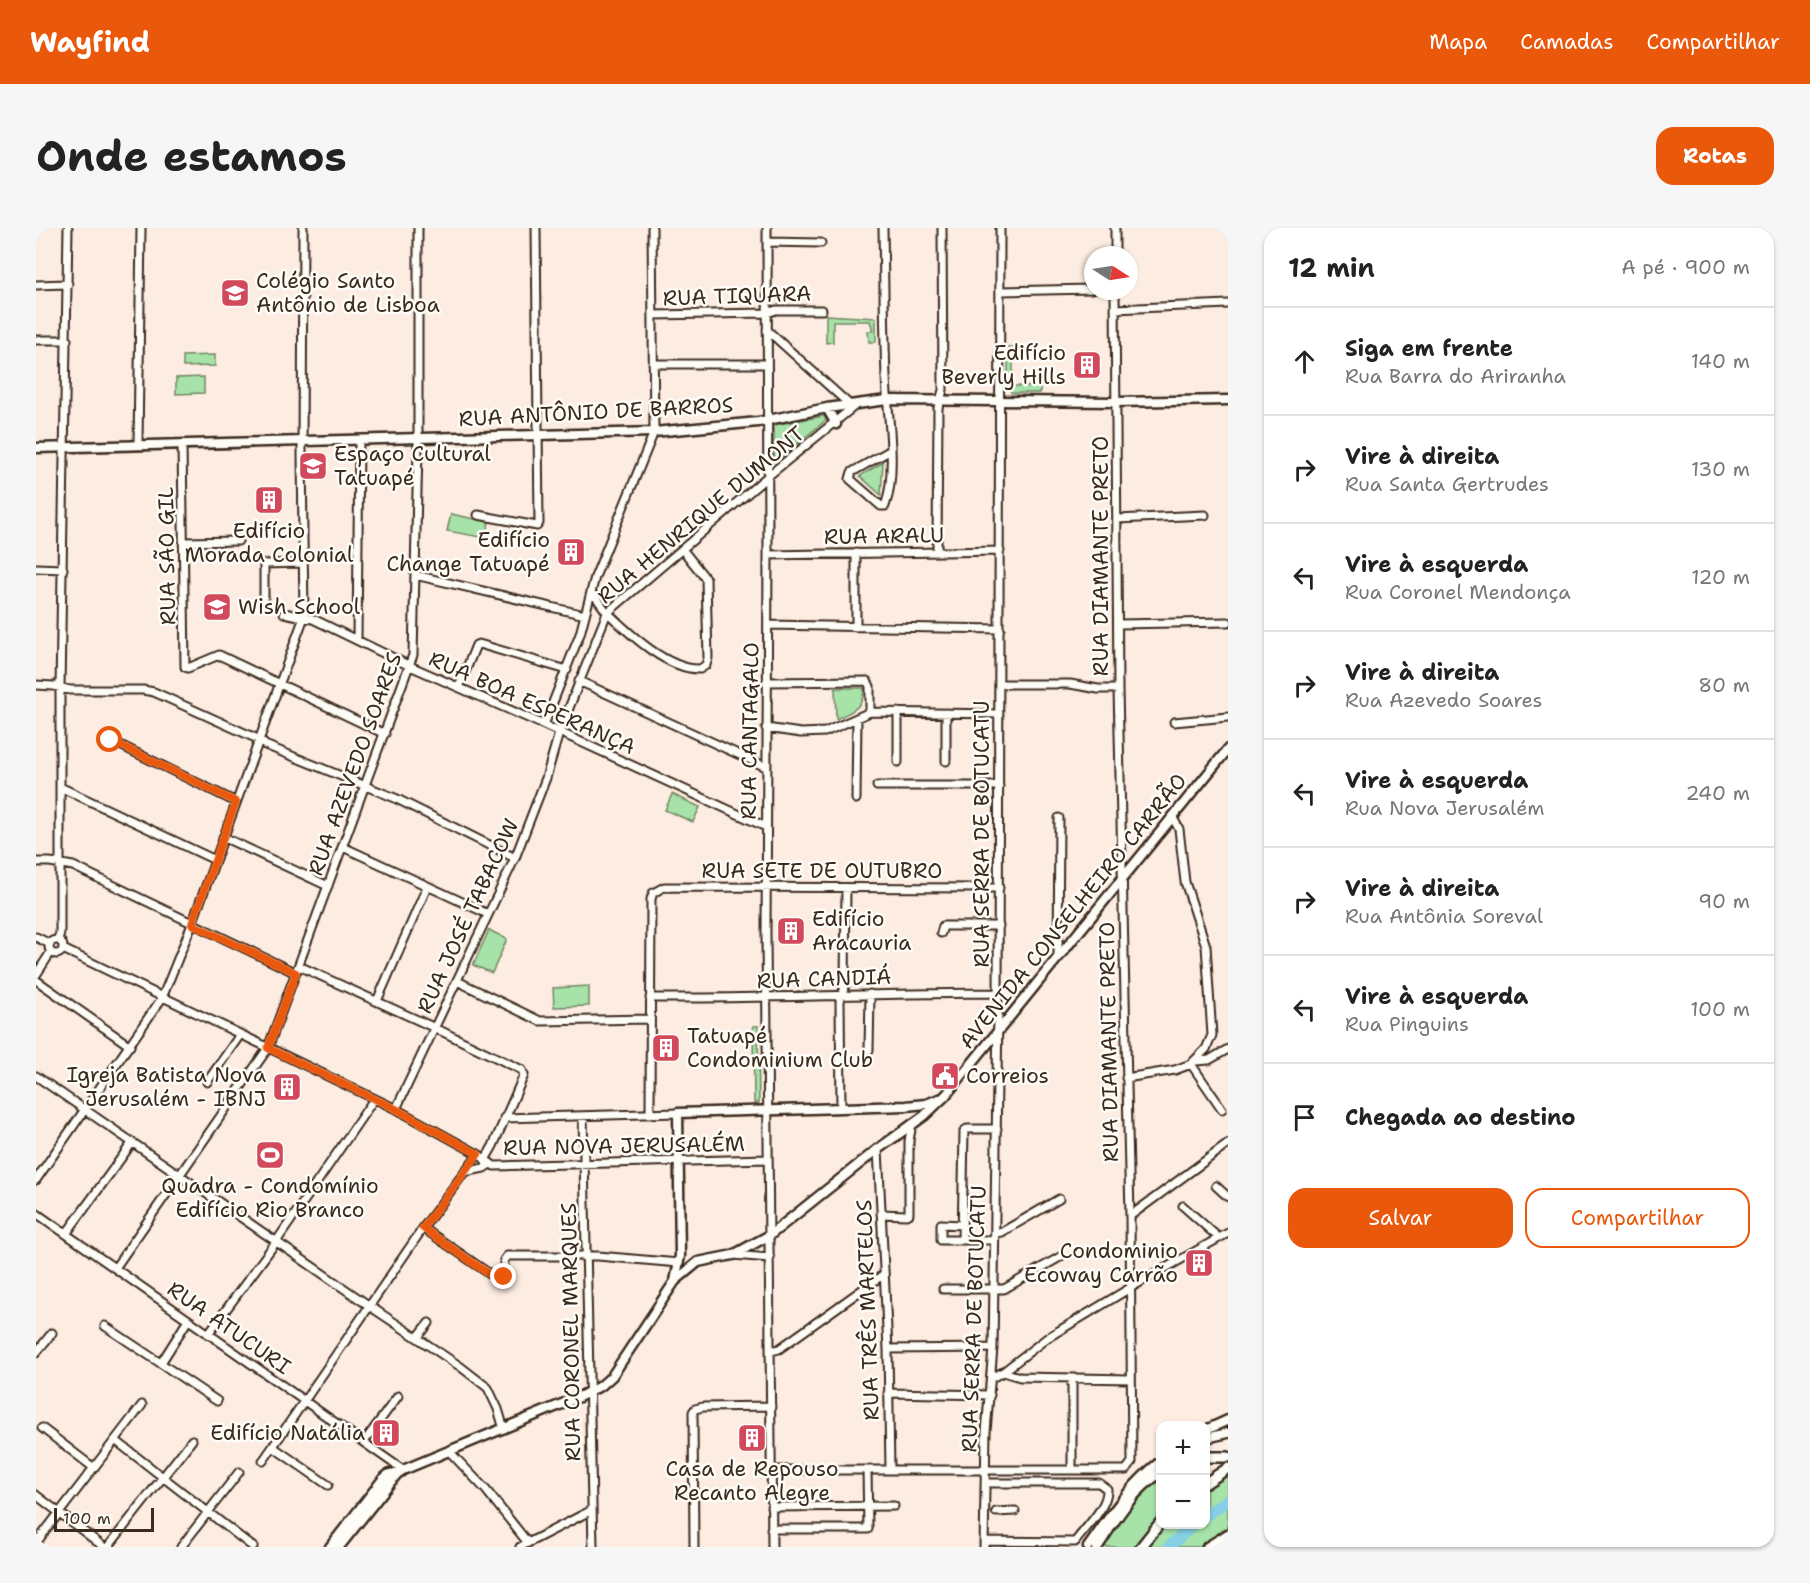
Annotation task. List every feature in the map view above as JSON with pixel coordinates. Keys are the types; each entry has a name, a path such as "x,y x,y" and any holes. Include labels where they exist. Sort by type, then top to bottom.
{"highway":[{"path":"1210,1457 1228,1457"},
{"path":"1210,1480 1228,1468"},
{"path":"1097,1547 1125,1506 1158,1475"},
{"path":"1210,1487 1228,1475"},
{"path":"1141,1547 1156,1529"},
{"path":"1149,1547 1163,1529"}],"main road":[{"name":"RUA ANTÔNIO DE BARROS","path":"36,448 654,432 758,422 827,408 887,400 1116,402 1228,400"},
{"path":"827,408 836,423"},
{"name":"AVENIDA CONSELHEIRO CARRÃO","path":"330,1547 389,1474 400,1472 589,1393 612,1376 675,1281 698,1262 733,1255 770,1234 924,1116 946,1095 998,1033 1228,749"},
{"path":"675,1281 680,1260 678,1116 767,1109 906,1106 926,1104 946,1095"},
{"path":"906,1106 912,1114 912,1124"},
{"path":"680,1260 698,1262"},
{"path":"1210,1429 1228,1420"},
{"path":"1210,1437 1228,1433"},
{"path":"1088,1547 1135,1483 1156,1466"},
{"name":"AVENIDA CONSELHEIRO CARRÃO","path":"339,1547 400,1472"},
{"path":"1207,1547 1228,1534"}],"street":[{"path":"36,975 60,933 60,688 68,228"},
{"path":"138,445 141,228"},
{"path":"36,1179 162,998 192,924 304,617 303,228"},
{"name":"RUA AZEVEDO SOARES","path":"114,1268 268,1048 413,656 418,438 418,228"},
{"path":"478,515 537,526 540,519 536,228"},
{"path":"652,228 654,432"},
{"name":"RUA CANTAGALO","path":"767,228 766,888 772,1547"},
{"path":"884,228 887,400 891,450 886,504 883,507 850,476 852,472 891,450"},
{"path":"937,552 938,408 944,390 942,228"},
{"name":"RUA SERRA DE BOTUCATU","path":"984,1544 991,1512 985,1483 985,1470 993,1348 997,1129 1000,228"},
{"path":"1115,228 1115,246"},
{"path":"767,242 821,243"},
{"path":"36,285 68,285"},
{"path":"1000,291 1084,289"},
{"name":"RUA DIAMANTE PRETO","path":"1072,1469 1126,1470 1132,1462 1130,1215 1118,690 1115,300"},
{"path":"1115,309 1228,304"},
{"name":"RUA TIQUARA","path":"653,315 822,310"},
{"path":"767,330 854,405"},
{"path":"36,340 67,340"},
{"path":"653,364 767,364"},
{"name":"RUA HENRIQUE DUMONT","path":"559,732 607,613 768,476 836,423 854,405"},
{"name":"RUA HENRIQUE DUMONT","path":"544,725 567,670 595,577 654,432"},
{"path":"357,640 359,440"},
{"name":"RUA SÃO GIL","path":"182,444 185,667 188,668 219,655 281,684"},
{"path":"1117,519 1205,515"},
{"path":"184,542 238,541"},
{"path":"591,593 607,613 666,659 692,669 700,669 706,665 708,658 706,579 682,549"},
{"name":"RUA ARALU","path":"768,555 1000,551"},
{"path":"856,553 856,627"},
{"path":"264,604 264,564 303,563"},
{"path":"36,568 63,569"},
{"path":"415,575 585,615"},
{"name":"RUA BOA ESPERANÇA","path":"284,613 313,619 410,666 766,827"},
{"path":"1118,624 1228,622"},
{"path":"768,625 1000,629"},
{"path":"459,687 476,645 479,644 567,670"},
{"path":"579,681 766,767"},
{"path":"766,682 867,681 870,686 870,712"},
{"path":"281,684 385,734"},
{"path":"999,684 1070,684 1118,690"},
{"path":"36,685 70,690 149,691 260,740 265,745 365,785 515,858"},
{"path":"766,728 825,732 870,712 999,714"},
{"path":"898,712 898,762"},
{"path":"946,713 946,761"},
{"path":"1174,722 1228,717"},
{"path":"856,800 857,718"},
{"name":"RUA JOSÉ TABACOW","path":"396,1109 515,858 543,789 559,732"},
{"path":"110,740 236,802"},
{"path":"877,786 999,786"},
{"path":"60,787 215,860"},
{"path":"1058,959 1059,818"},
{"path":"1173,818 1179,829 1185,882 1203,935 1207,959 1212,1035 1206,1049 1193,1063"},
{"path":"223,837 328,886"},
{"path":"343,847 488,914"},
{"path":"36,862 73,866 192,924 377,1001 524,1072 484,1168 464,1172"},
{"path":"377,1001 427,887"},
{"name":"RUA SETE DE OUTUBRO","path":"650,998 651,899 653,893 664,887 999,888"},
{"path":"841,1108 840,1001 845,985 846,888"},
{"path":"941,933 943,926 999,926"},
{"path":"36,937 62,944 63,949 58,954 51,952"},
{"name":"RUA NOVA JERUSALÉM","path":"63,949 396,1109 478,1154 494,1166 768,1159"},
{"path":"36,980 130,1046"},
{"path":"457,981 540,1021 650,1019"},
{"name":"RUA CANDIÁ","path":"650,998 742,999 842,994 998,993"},
{"path":"869,1050 870,994"},
{"path":"650,998 650,1114"},
{"path":"207,1082 240,1035"},
{"path":"1126,1078 1175,1070 1209,1060 1228,1049"},
{"path":"1193,1063 1222,1109"},
{"path":"36,1076 461,1367 488,1388 504,1429"},
{"path":"208,1334 276,1242 374,1099"},
{"path":"504,1118 667,1113 678,1116"},
{"name":"RUA CORONEL MARQUES","path":"583,1116 593,1547"},
{"path":"881,1214 909,1214 909,1141 912,1124"},
{"path":"962,1240 964,1131 967,1129 997,1129"},
{"path":"66,1234 132,1143"},
{"path":"1130,1215 1228,1144"},
{"name":"RUA TRÊS MARTELOS","path":"878,1149 888,1349 890,1470"},
{"path":"263,1461 371,1307 423,1228 478,1154"},
{"path":"1216,1186 1228,1197"},
{"path":"962,1225 941,1224 941,1240 995,1236 1059,1199"},
{"path":"1183,1206 1219,1238"},
{"name":"RUA ATUCURI","path":"36,1213 364,1442 400,1472"},
{"path":"423,1228 500,1281 504,1277 504,1260 507,1256 586,1255 624,1257 664,1263 680,1260"},
{"path":"991,1378 1004,1372 1047,1338 1228,1233"},
{"name":"AVENIDA CONSELHEIRO CARRÃO","path":"733,1255 770,1258"},
{"path":"943,1289 994,1290 1008,1287 1060,1257"},
{"path":"771,1351 779,1349 884,1274"},
{"path":"161,1363 188,1320"},
{"path":"418,1337 429,1323"},
{"path":"105,1326 217,1401"},
{"path":"36,1353 52,1333"},
{"path":"888,1349 993,1348"},
{"path":"1004,1372 1020,1377 1131,1379"},
{"path":"771,1470 1072,1469 1072,1378"},
{"path":"888,1393 990,1395"},
{"path":"364,1442 398,1396"},
{"path":"36,1543 142,1405"},
{"path":"694,1547 693,1412 703,1407 771,1406"},
{"path":"42,1428 94,1468"},
{"path":"115,1440 253,1547"},
{"path":"36,1495 106,1547 192,1440"},
{"path":"273,1447 328,1485"},
{"path":"449,1451 486,1490 528,1543"},
{"path":"771,1529 868,1528 867,1470"},
{"path":"181,1547 239,1472"},
{"path":"984,1544 1075,1542 1100,1509 1107,1494 1107,1489 1099,1483 985,1483"},
{"path":"771,1507 894,1506"},
{"path":"520,1547 592,1510"},
{"path":"991,1512 1015,1511"},
{"path":"1224,1547 1228,1534"}],"green space":[{"path":"826,315 876,318 876,342 869,342 868,331 873,331 870,321 833,321 833,342 826,343"},
{"path":"1008,347 1013,347 1013,386 1040,387 1040,393 1012,393 1008,389"},
{"path":"215,355 215,366 183,367 183,356"},
{"path":"204,377 204,393 176,394 176,378"},
{"path":"824,416 826,420 779,459 774,459 774,425"},
{"path":"883,462 881,495 860,476"},
{"path":"451,514 489,522 486,538 447,531"},
{"path":"835,688 864,688 862,700 856,708 836,719"},
{"path":"672,794 700,807 693,822 665,810"},
{"path":"489,930 507,939 492,973 473,965"},
{"path":"589,986 589,1006 554,1007 553,988"},
{"path":"753,1026 758,1026 759,1103 754,1103"},
{"path":"1228,1471 1228,1547 1146,1547 1162,1529 1210,1529 1210,1487"},
{"path":"1156,1480 1156,1520 1135,1547 1102,1547 1130,1507"}],"waterway":[{"path":"1210,1512 1228,1500"},
{"path":"1169,1547 1189,1529"}],"place":[{"name":"Colégio Santo Antônio de Lisboa","path":"235,293"},
{"name":"Edifício Beverly Hills","path":"1087,365"},
{"name":"Espaço Cultural Tatuapé","path":"313,466"},
{"name":"Edifício Morada Colonial","path":"269,500"},
{"name":"Edifício Change Tatuapé","path":"571,552"},
{"name":"Wish School","path":"217,607"},
{"name":"Edifício Aracauria","path":"791,931"},
{"name":"Tatuapé Condominium Club","path":"666,1048"},
{"name":"Correios","path":"945,1076"},
{"name":"Igreja Batista Nova Jerusalém - IBNJ","path":"287,1087"},
{"name":"Quadra - Condomínio Edifício Rio Branco","path":"270,1155"},
{"name":"Condominio Ecoway Carrão","path":"1199,1263"},
{"name":"Edifício Natália","path":"386,1433"},
{"name":"Casa de Repouso Recanto Alegre","path":"752,1438"}],"route":[{"path":"110,740 236,802 192,924 296,973 268,1048 396,1109 478,1154 423,1228 499,1281 502,1281 504,1277"}]}
